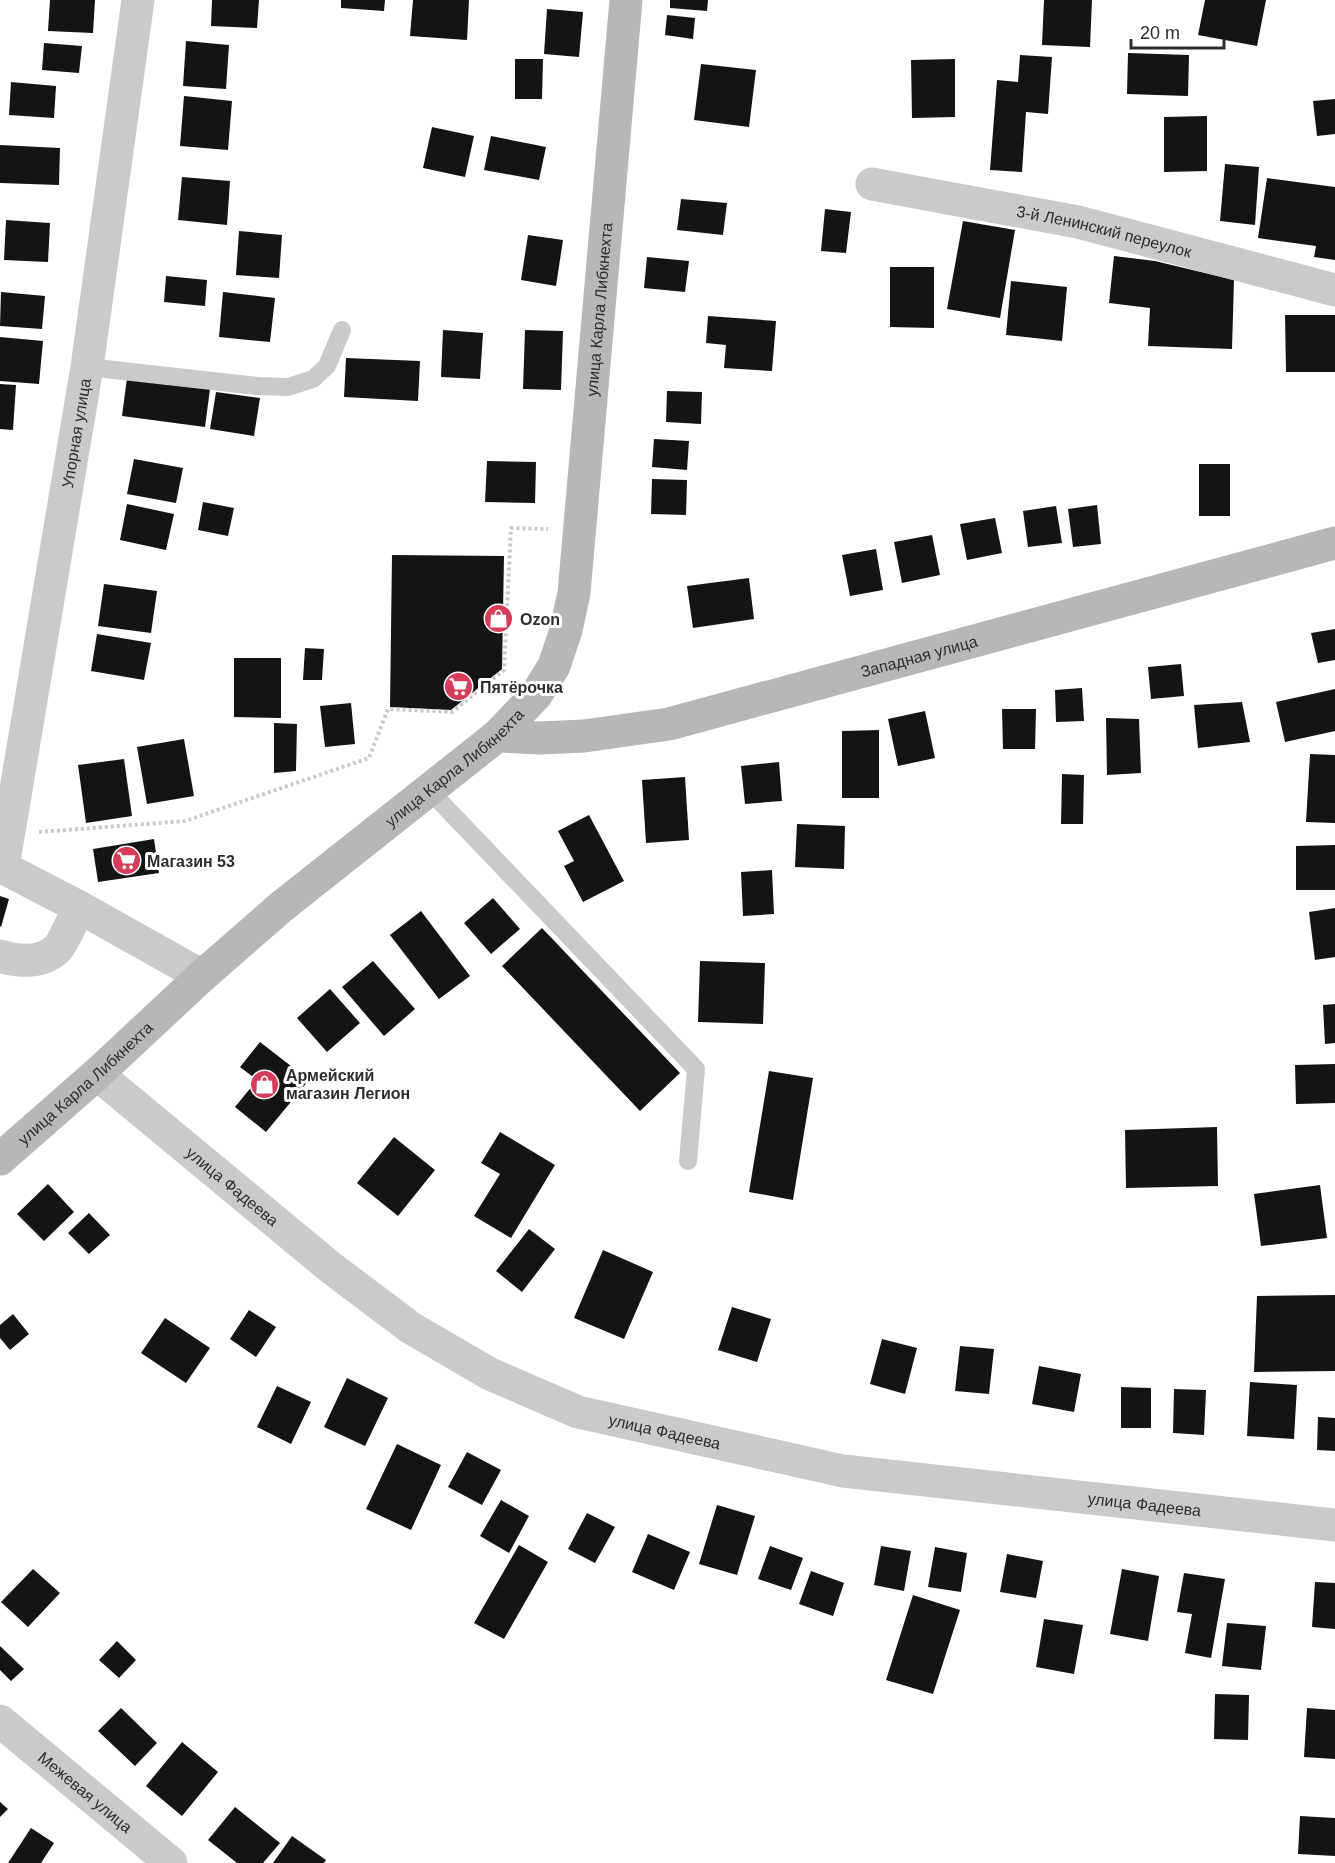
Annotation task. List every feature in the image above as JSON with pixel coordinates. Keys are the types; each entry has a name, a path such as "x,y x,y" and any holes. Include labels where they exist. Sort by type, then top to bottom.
{"main road":[{"name":"улица Карла Либкнехта","path":"0,1159 281,907 497,736 536,695 554,666 566,630 574,593 626,0"},
{"name":"Западная улица","path":"497,736 540,738 584,736 669,724 1335,543"}],"street":[{"name":"Упорная улица","path":"1,866 9,831 87,367 138,0"},
{"name":"3-й Ленинский переулок","path":"872,184 1078,222 1335,290"},
{"path":"1,866 202,976"},
{"path":"0,956 15,960 40,960 59,948 79,907"},
{"name":"улица Фадеева","path":"97,1074 330,1267 411,1328 490,1374 578,1412 843,1472 1335,1525"},
{"name":"Межевая улица","path":"0,1721 171,1863"}],"lane":[{"path":"87,367 257,386 288,387 313,379 327,366 342,330"},
{"path":"429,790 696,1069 688,1161"}],"path":[{"path":"9,831 23,834 185,820 369,758 388,709 452,712 504,670 510,528 551,529 551,522"}],"building":[{"path":"50,0 95,0 93,33 48,31"},
{"path":"212,0 259,0 257,28 211,26"},
{"path":"341,0 385,0 384,11 341,8"},
{"path":"413,0 469,0 467,40 410,36"},
{"path":"670,0 708,0 707,11 670,8"},
{"path":"1044,0 1092,0 1090,47 1042,45"},
{"path":"1205,0 1266,0 1257,46 1198,35"},
{"path":"547,9 583,12 579,57 544,54"},
{"path":"667,15 695,18 693,39 665,35"},
{"path":"186,41 229,45 226,89 183,86"},
{"path":"44,43 82,46 79,73 42,70"},
{"path":"1128,53 1189,55 1188,96 1127,94"},
{"path":"1020,55 1052,57 1048,114 1026,112 1022,172 990,170 997,80 1018,82"},
{"path":"515,59 543,59 542,99 515,99"},
{"path":"955,59 955,117 912,118 911,60"},
{"path":"701,64 756,70 749,127 694,120"},
{"path":"11,82 56,86 54,118 9,115"},
{"path":"184,96 232,101 228,150 180,146"},
{"path":"1335,99 1335,134 1317,136 1313,101"},
{"path":"1207,116 1207,171 1164,172 1164,117"},
{"path":"432,127 474,136 465,177 423,168"},
{"path":"491,136 546,147 539,180 484,170"},
{"path":"0,145 60,148 59,185 0,183"},
{"path":"1225,164 1259,167 1255,225 1220,221"},
{"path":"182,177 230,181 227,225 178,220"},
{"path":"1267,178 1335,187 1335,260 1314,257 1316,246 1258,238"},
{"path":"681,199 727,203 723,235 677,230"},
{"path":"825,209 851,212 846,253 821,251"},
{"path":"6,220 50,223 48,262 4,260"},
{"path":"963,221 1015,230 1000,318 947,309"},
{"path":"239,231 282,235 279,278 236,275"},
{"path":"528,235 563,240 556,286 521,280"},
{"path":"1114,256 1155,261 1234,280 1232,349 1148,346 1150,308 1109,303"},
{"path":"647,257 689,261 685,292 644,288"},
{"path":"890,267 934,267 934,328 890,327"},
{"path":"166,276 207,280 205,306 164,302"},
{"path":"1011,281 1067,287 1062,341 1006,335"},
{"path":"1,292 45,296 42,329 0,326"},
{"path":"223,292 275,298 270,342 219,337"},
{"path":"1285,315 1335,315 1335,372 1286,372"},
{"path":"708,316 776,321 772,371 724,368 726,345 706,343"},
{"path":"443,330 483,333 480,379 441,377"},
{"path":"525,330 563,331 561,390 523,389"},
{"path":"0,337 43,341 39,384 0,381"},
{"path":"346,358 420,361 418,401 344,397"},
{"path":"127,378 210,389 205,427 122,416"},
{"path":"0,384 16,385 13,430 0,429"},
{"path":"667,391 702,392 701,424 666,422"},
{"path":"216,392 260,398 254,436 210,429"},
{"path":"654,439 689,441 687,470 652,467"},
{"path":"134,459 183,468 176,503 127,494"},
{"path":"487,461 536,462 535,503 485,502"},
{"path":"1199,464 1230,464 1230,516 1199,516"},
{"path":"652,479 687,480 686,515 651,514"},
{"path":"203,502 234,508 228,536 198,530"},
{"path":"127,504 174,514 166,550 120,540"},
{"path":"1097,505 1101,544 1073,547 1068,509"},
{"path":"1056,506 1062,543 1028,547 1023,511"},
{"path":"995,518 1002,553 967,560 960,524"},
{"path":"932,535 940,575 902,583 894,542"},
{"path":"876,549 883,590 850,596 842,555"},
{"path":"392,555 504,556 502,669 451,710 390,707"},
{"path":"749,578 754,619 693,628 687,586"},
{"path":"104,584 157,591 151,633 98,626"},
{"path":"1335,629 1335,660 1318,663 1311,633"},
{"path":"97,634 151,643 144,680 91,671"},
{"path":"305,648 324,649 322,680 303,680"},
{"path":"234,658 281,658 281,718 234,717"},
{"path":"1181,664 1184,696 1151,699 1148,667"},
{"path":"1082,688 1084,721 1056,722 1055,690"},
{"path":"1335,689 1335,731 1285,742 1276,702"},
{"path":"1242,702 1250,742 1198,748 1194,705"},
{"path":"351,703 355,744 325,747 320,706"},
{"path":"1002,709 1036,709 1035,749 1003,749"},
{"path":"925,711 935,758 898,766 888,719"},
{"path":"1106,718 1139,719 1141,773 1107,775"},
{"path":"274,723 297,724 296,771 274,773"},
{"path":"879,730 879,798 842,798 842,731"},
{"path":"184,739 194,796 147,804 137,747"},
{"path":"1310,754 1335,755 1335,823 1306,822"},
{"path":"124,759 132,816 86,823 78,765"},
{"path":"779,762 782,801 745,804 741,766"},
{"path":"1062,774 1084,775 1083,824 1061,824"},
{"path":"685,777 689,840 646,843 642,780"},
{"path":"589,815 624,881 583,902 564,866 574,861 558,831"},
{"path":"797,824 845,826 844,869 795,867"},
{"name":"Магазин 53","path":"154,839 159,873 98,882 93,849"},
{"path":"1335,845 1335,890 1296,890 1296,846"},
{"path":"772,870 774,914 743,916 741,872"},
{"path":"0,896 9,899 1,927 0,926"},
{"path":"493,898 520,929 491,954 464,923"},
{"path":"1335,908 1335,957 1315,960 1309,912"},
{"path":"421,911 470,976 439,999 390,935"},
{"path":"542,928 680,1073 640,1111 502,966"},
{"path":"373,961 415,1009 384,1036 342,987"},
{"path":"700,961 765,963 763,1024 698,1022"},
{"path":"330,989 360,1023 327,1052 297,1018"},
{"path":"1335,1004 1335,1043 1325,1044 1323,1005"},
{"path":"260,1042 309,1080 266,1132 235,1107 257,1080 240,1067"},
{"path":"1335,1064 1335,1103 1296,1104 1295,1065"},
{"path":"769,1071 813,1078 793,1200 749,1192"},
{"path":"1217,1127 1218,1186 1126,1188 1125,1130"},
{"path":"500,1132 555,1165 511,1238 474,1216 500,1174 481,1163"},
{"path":"394,1137 435,1170 398,1216 357,1183"},
{"path":"48,1184 74,1212 44,1241 17,1214"},
{"path":"1320,1185 1327,1238 1261,1246 1254,1194"},
{"path":"89,1213 110,1235 89,1254 68,1233"},
{"path":"529,1229 555,1249 522,1292 496,1271"},
{"path":"603,1250 653,1272 624,1339 574,1318"},
{"path":"1335,1295 1335,1371 1254,1372 1257,1296"},
{"path":"732,1307 771,1319 757,1362 718,1350"},
{"path":"249,1310 276,1327 256,1357 230,1339"},
{"path":"13,1314 29,1334 10,1350 0,1338 0,1325"},
{"path":"165,1318 210,1348 186,1383 141,1353"},
{"path":"882,1339 917,1348 905,1394 870,1384"},
{"path":"960,1346 994,1349 989,1394 955,1391"},
{"path":"1039,1366 1081,1374 1074,1412 1032,1404"},
{"path":"347,1378 388,1398 365,1446 324,1427"},
{"path":"1250,1382 1297,1385 1294,1439 1247,1436"},
{"path":"277,1386 311,1402 291,1444 257,1427"},
{"path":"1121,1387 1151,1388 1151,1428 1121,1428"},
{"path":"1174,1389 1206,1390 1204,1435 1173,1433"},
{"path":"1318,1417 1335,1418 1335,1451 1317,1450"},
{"path":"397,1444 441,1465 411,1530 366,1509"},
{"path":"467,1452 501,1470 482,1505 448,1487"},
{"path":"501,1500 529,1516 509,1553 480,1536"},
{"path":"717,1505 755,1516 737,1575 699,1564"},
{"path":"587,1513 615,1527 595,1563 568,1549"},
{"path":"648,1534 690,1552 674,1590 632,1572"},
{"path":"519,1545 548,1562 504,1639 474,1623"},
{"path":"770,1546 803,1558 791,1590 758,1579"},
{"path":"881,1546 911,1551 904,1591 874,1585"},
{"path":"935,1547 967,1553 961,1592 928,1587"},
{"path":"1007,1554 1043,1561 1036,1598 1000,1592"},
{"path":"33,1569 60,1593 28,1627 1,1602"},
{"path":"1122,1569 1159,1576 1148,1641 1110,1634"},
{"path":"811,1571 844,1583 833,1616 799,1604"},
{"path":"1184,1573 1225,1579 1211,1658 1185,1653 1192,1614 1177,1612"},
{"path":"1315,1582 1335,1583 1335,1629 1312,1627"},
{"path":"913,1595 960,1610 933,1694 886,1680"},
{"path":"1044,1619 1083,1625 1074,1674 1036,1667"},
{"path":"1227,1623 1266,1626 1261,1670 1222,1666"},
{"path":"117,1641 136,1660 119,1678 99,1660"},
{"path":"0,1646 24,1669 11,1681 0,1670"},
{"path":"1215,1694 1249,1695 1248,1740 1214,1739"},
{"path":"121,1708 157,1743 135,1766 98,1731"},
{"path":"1307,1708 1335,1710 1335,1759 1304,1757"},
{"path":"182,1742 218,1772 182,1816 146,1786"},
{"path":"0,1802 8,1809 0,1817"},
{"path":"235,1807 280,1843 263,1863 237,1863 208,1840"},
{"path":"1300,1816 1335,1818 1335,1856 1298,1854"},
{"path":"31,1828 54,1843 41,1863 8,1863"},
{"path":"292,1836 326,1860 324,1863 273,1863"}],"place":[{"name":"Ozon","path":"499,619"},
{"name":"Пятёрочка","path":"459,687"},
{"name":"Магазин 53","path":"126,861"},
{"name":"Армейский магазин Легион","path":"265,1084"}]}
